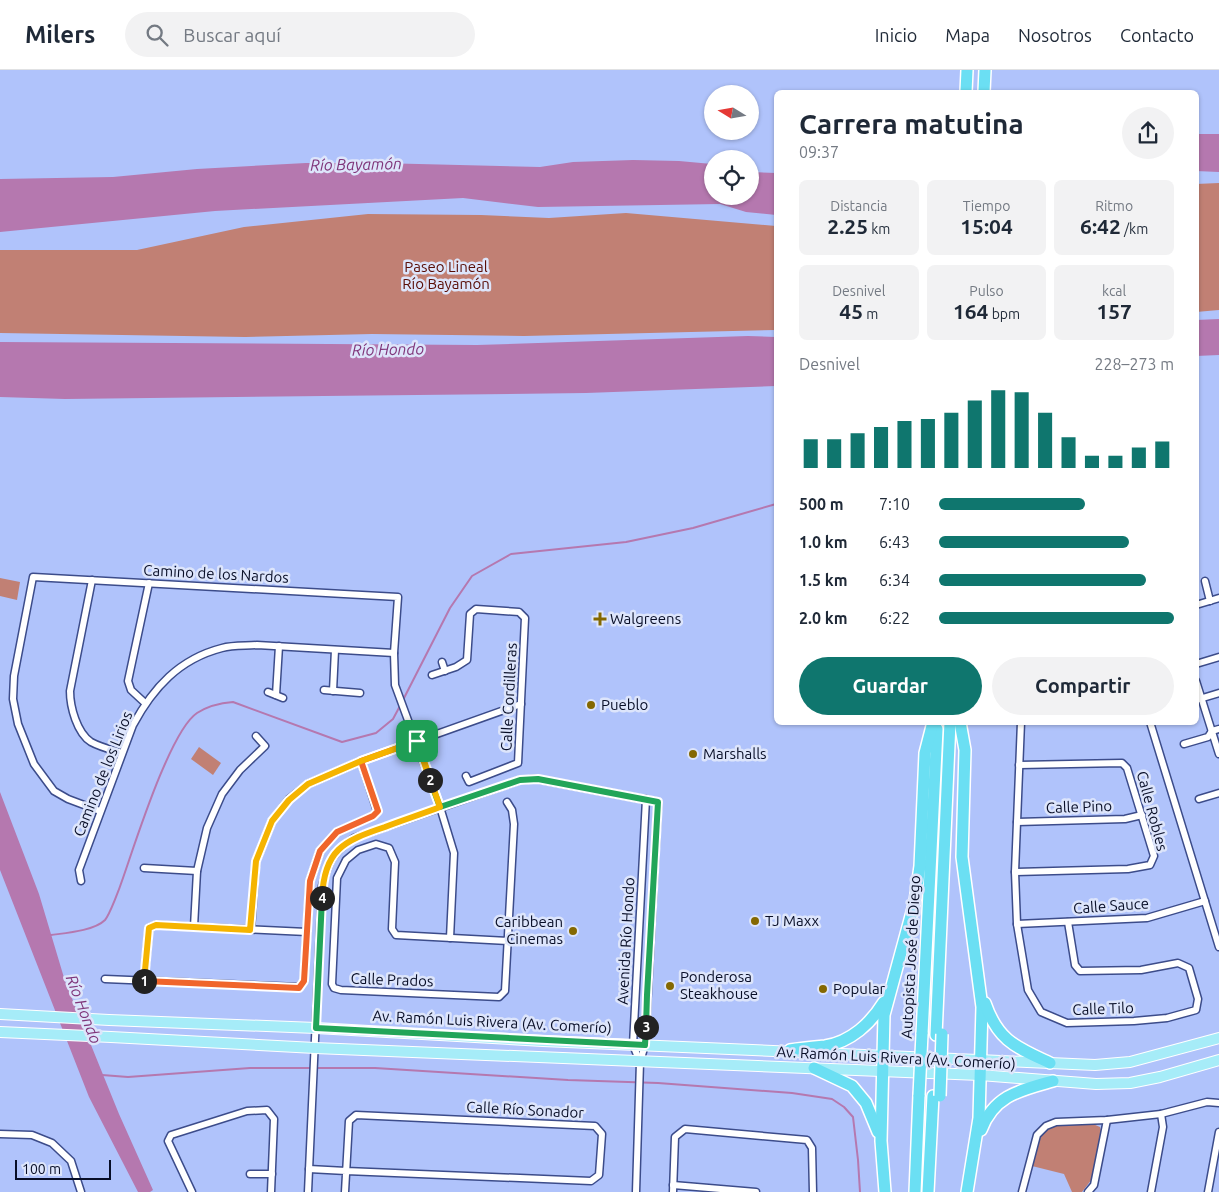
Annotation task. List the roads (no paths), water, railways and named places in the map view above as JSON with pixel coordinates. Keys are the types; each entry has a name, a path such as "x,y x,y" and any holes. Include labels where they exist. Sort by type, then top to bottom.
{"highway":[{"path":"966,90 967,70"},
{"path":"984,90 985,70"},
{"path":"885,1192 881,1141 884,1015 915,901 920,866 925,753 934,725"},
{"name":"Autopista José de Diego","path":"935,725 932,1035 929,1096 936,1192"},
{"path":"932,1035 944,725"},
{"path":"932,1035 950,725"},
{"name":"Autopista José de Diego","path":"915,1192 929,1096 932,1035 958,725"},
{"path":"959,725 965,750 962,857 982,1007 979,1118 967,1192"},
{"path":"980,988 992,1023 1002,1036 1023,1050 1050,1063"},
{"path":"790,1050 826,1046 850,1037 873,1018 889,994"},
{"path":"814,1068 846,1082 860,1094 871,1112 881,1141"},
{"path":"976,1143 988,1115 1003,1099 1025,1088 1053,1081"},
{"path":"923,1192 929,1096"},
{"path":"928,1192 929,1096"}],"main road":[{"name":"Av. Ramón Luis Rivera (Av. Comerío)","path":"0,1014 633,1045 790,1050 1096,1065 1130,1062 1219,1038"},
{"name":"Av. Ramón Luis Rivera (Av. Comerío)","path":"0,1032 111,1036 315,1048 980,1075 1096,1084 1130,1083 1160,1077 1219,1060"}],"street":[{"name":"Camino de los Nardos","path":"100,811 68,799 54,791 34,764 18,724 13,698 14,676 33,577 398,597 394,653"},
{"path":"92,580 70,691 71,707 85,738 93,743 122,753"},
{"path":"1205,581 1210,601"},
{"path":"145,703 131,690 128,681 149,583"},
{"path":"1199,604 1219,598"},
{"name":"Calle Cordilleras","path":"445,671 467,660 470,614 476,609 519,612 525,618 518,763 468,782 466,776"},
{"name":"Camino de los Lirios","path":"81,881 79,870 133,725 145,703 158,686 173,673 206,654 222,648 238,646 279,646 394,653"},
{"path":"276,695 279,646"},
{"path":"333,691 335,650"},
{"path":"394,653 395,685 440,807 454,853 450,938"},
{"path":"1199,663 1219,657"},
{"path":"432,675 445,671 442,662"},
{"path":"324,690 360,693"},
{"path":"268,692 283,698"},
{"path":"1219,693 1199,699 1216,730 1219,754"},
{"path":"250,930 256,861 272,821 289,800 308,784 416,740 522,704"},
{"name":"Calle Tilo","path":"1021,725 1015,872 1017,924 1028,990 1041,1012 1067,1023 1167,1018 1196,1010 1198,999 1189,968 1178,963 1141,970 1080,971 1075,965 1068,922"},
{"path":"1151,725 1219,945"},
{"path":"1184,744 1208,737 1216,730"},
{"path":"194,927 197,871 206,828 222,794 240,770 264,746 256,736"},
{"path":"105,979 299,988 304,981 310,881 320,851 337,832 373,816 378,811 361,761"},
{"name":"Calle Robles","path":"1015,872 1128,869 1150,865 1154,856 1127,768 1122,763 1020,765"},
{"path":"308,1192 322,886 328,864 339,848 354,838 520,780 538,779 646,799"},
{"path":"1199,799 1219,793"},
{"name":"Avenida Río Hondo","path":"646,799 658,802 645,1045 640,1062 633,1045 646,799"},
{"path":"507,802 512,810 514,824 508,941"},
{"name":"Calle Pino","path":"1017,822 1125,819 1142,815"},
{"name":"Calle Prados","path":"376,844 388,848 395,862 393,931 400,936 508,941 505,991 499,997 341,990 334,988 332,984 337,878 346,860 358,850 376,844"},
{"path":"153,861 153,868"},
{"path":"144,868 197,871"},
{"name":"Calle Sauce","path":"1017,924 1147,918 1205,901"},
{"path":"144,981 149,928 156,925 307,932"},
{"path":"636,1192 640,1062"},
{"path":"1022,1192 1037,1135 1046,1126 1056,1122 1106,1120 1161,1114 1207,1102 1219,1103"},
{"path":"192,1192 168,1141 171,1135 248,1110 267,1110 274,1118 271,1192"},
{"path":"1151,1192 1163,1126 1161,1114"},
{"name":"Calle Río Sonador","path":"309,1169 346,1171 591,1181 599,1175 602,1134 595,1126 356,1115 349,1121 346,1171"},
{"path":"1088,1192 1094,1185 1106,1120"},
{"path":"756,1192 673,1188 675,1138 685,1129 807,1140 812,1148 813,1192"},
{"path":"1208,1192 1216,1165 1219,1132"},
{"path":"0,1134 32,1135 52,1142 71,1161 80,1192"},
{"path":"345,1192 346,1171"},
{"path":"250,1174 272,1174"}],"water":[{"path":"1199,134 1219,134 1219,172 1199,171"},
{"name":"Río Bayamón","path":"633,160 704,163 704,204 538,207 463,198 215,211 0,232 0,179 113,177 197,169 306,163 540,167 573,162"},
{"name":"Río Bayamón","path":"759,172 774,173 774,215 746,212 723,205 759,205"},
{"path":"1219,319 1219,355 1199,356 1199,320"},
{"path":"748,336 774,337 774,386 586,393 65,399 0,397 0,342 477,345"},
{"name":"Río Hondo","path":"0,792 39,894 65,981 119,1114 153,1190 150,1192 138,1192 89,1097 0,870"}],"waterway":[{"path":"403,700 450,608 472,576 511,554 626,542 693,528 774,505"},
{"path":"51,935 94,927 107,917 165,764 187,724 197,713 214,705 233,702 342,742 376,733 393,719 401,704"},
{"path":"102,1075 128,1077 250,1068 311,1068"},
{"path":"316,1068 375,1068 568,1080 658,1083 792,1093 832,1099 844,1107 853,1117 860,1192"}],"place":[{"name":"Walgreens","path":"600,619"},
{"name":"Pueblo","path":"591,705"},
{"name":"Marshalls","path":"693,754"},
{"name":"TJ Maxx","path":"755,921"},
{"name":"Caribbean Cinemas","path":"573,931"},
{"name":"Ponderosa Steakhouse","path":"670,986"},
{"name":"Popular","path":"823,989"}],"park label":[{"name":"Paseo Lineal Río Bayamón","path":"446,276"}]}
